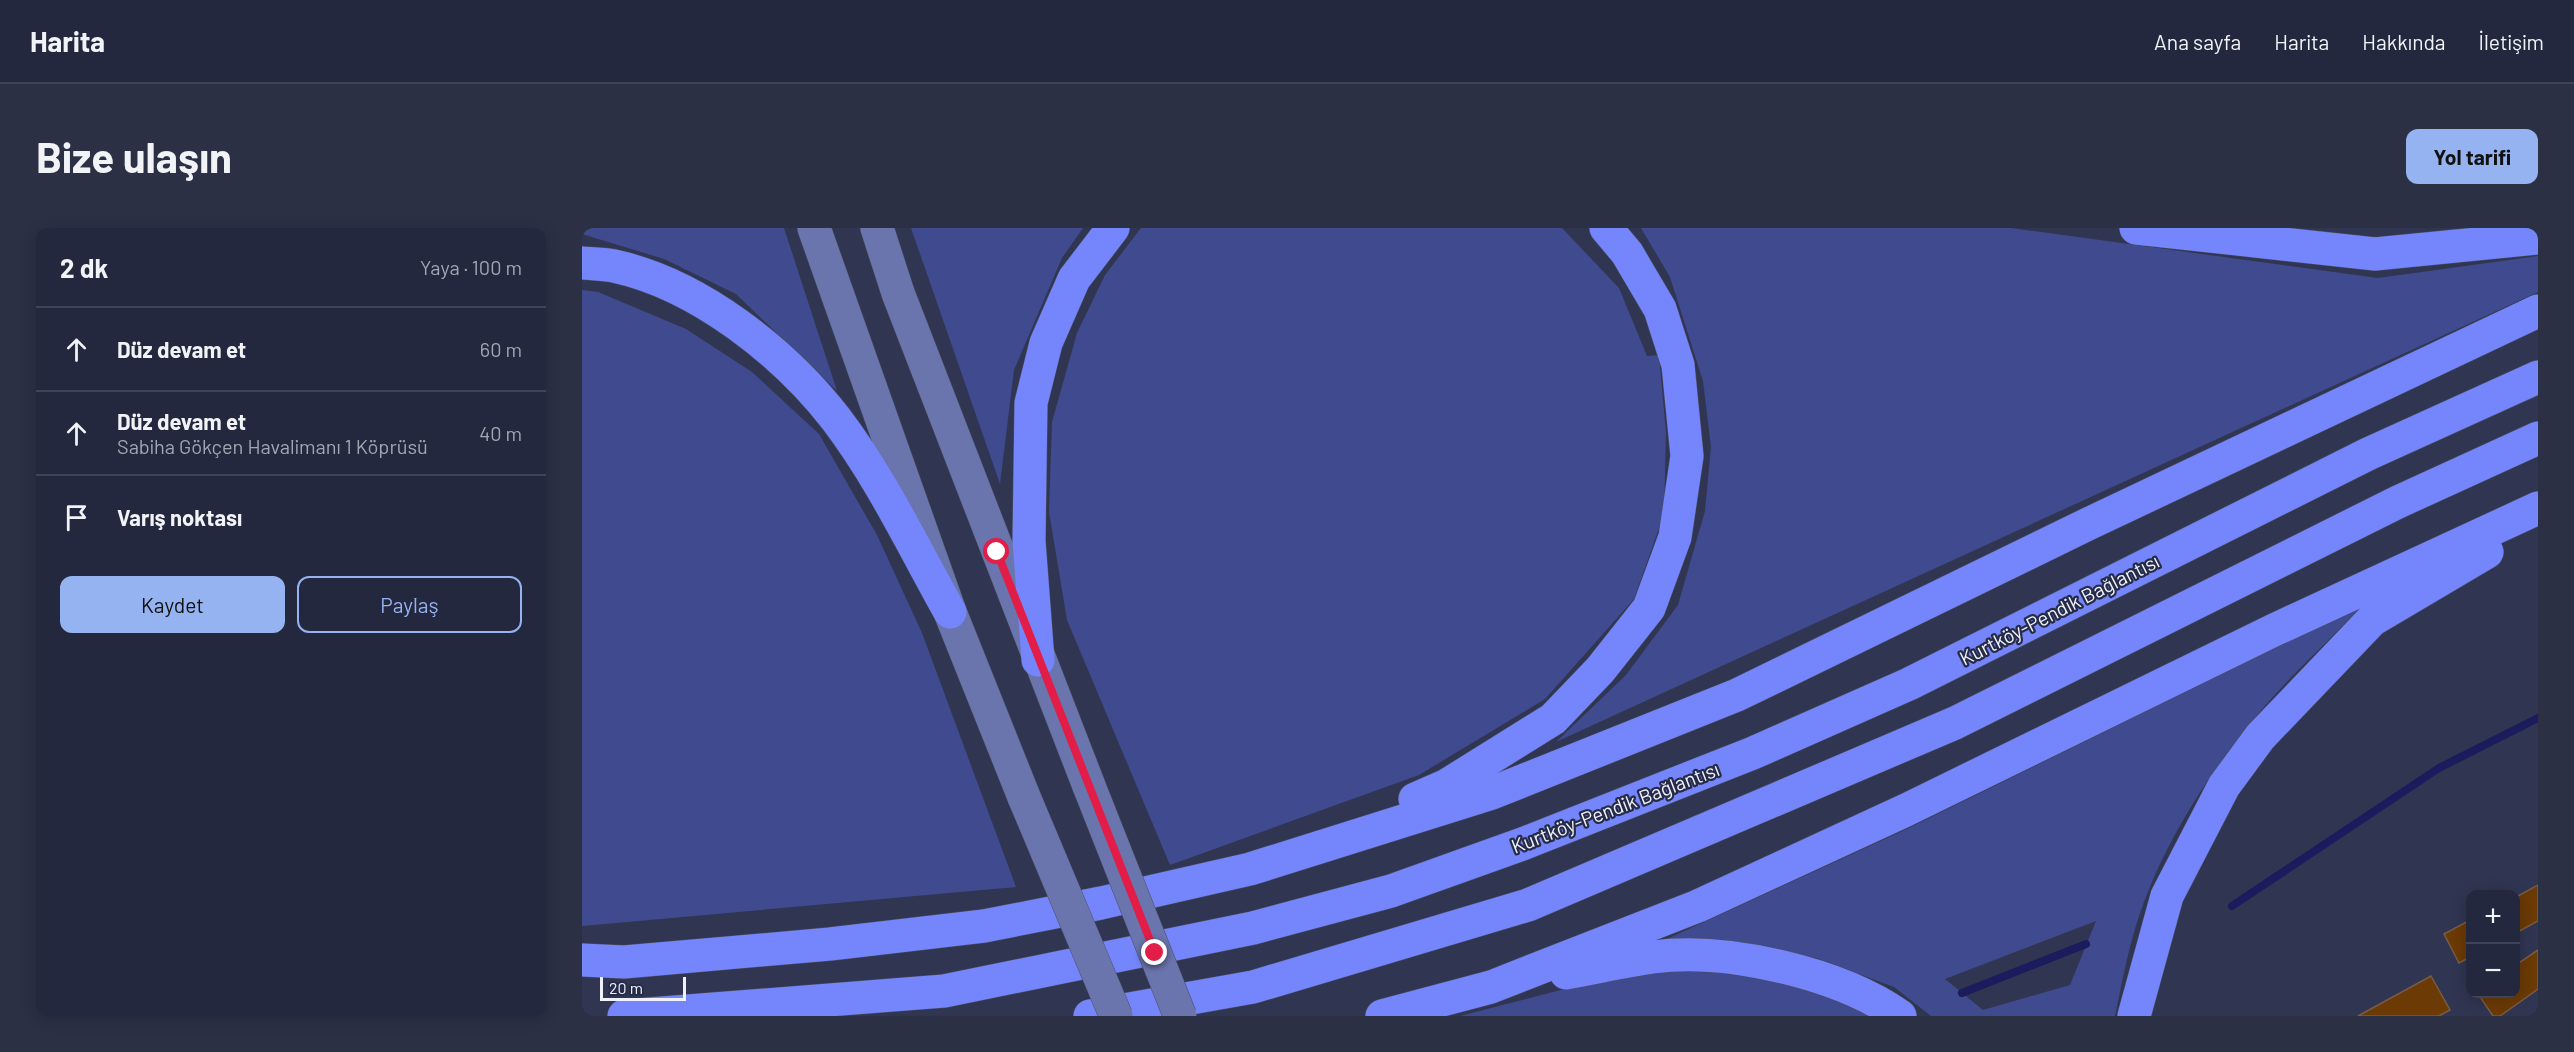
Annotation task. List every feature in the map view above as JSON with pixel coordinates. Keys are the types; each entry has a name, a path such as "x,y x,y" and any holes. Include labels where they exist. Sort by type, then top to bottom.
{"highway":[{"path":"1038,660 1029,541 1031,403 1046,344 1074,279 1113,228"},
{"path":"1250,869 1447,785 1553,719 1599,670 1649,608 1675,537 1687,456 1678,365 1660,309 1627,253 1606,228"},
{"path":"2136,228 2375,254 2538,238"},
{"path":"582,263 614,266 666,284 713,307 750,333 792,371 836,419 881,490 950,612"},
{"path":"582,960 624,962 830,944 984,926 1101,903 1250,869 1492,793 1737,695 2088,524 2538,311"},
{"name":"Kurtköy-Pendik Bağlantısı","path":"624,1016 944,991 1253,928 1390,891 1525,843 1753,753 1909,684 2357,459 2538,377"},
{"path":"1090,1016 1252,987 1528,905 1955,723 2398,502 2538,438"},
{"path":"1491,987 1729,891 1905,810 2274,630 2538,508"},
{"path":"2134,1016 2167,896 2224,786 2260,737 2372,620 2538,522"},
{"path":"582,951 624,962"},
{"path":"1382,1016 1491,987 1654,957 1708,957 1752,961 1805,972 1847,988 1900,1016"}],"main road":[{"path":"814,228 950,612 1024,797 1116,1016"},
{"path":"877,228 902,304 1038,660 1180,1016"}],"shaded area":[{"path":"582,228 784,228 837,391 736,294 664,259 582,234"},
{"path":"911,228 1083,228 1062,258 1014,370 1000,484"},
{"path":"1141,228 1562,228 1619,288 1647,356 1659,355 1666,433 1664,514 1634,599 1545,699 1419,775 1170,865 1067,620 1049,512 1052,422 1077,333 1105,275"},
{"path":"1641,228 2011,228 2378,278 2538,256 2538,292 1556,742 1626,675 1678,605 1705,511 1711,447 1703,381 1670,277"},
{"path":"582,290 598,292 686,329 752,372 819,434 877,535 922,633 1016,887 582,926"},
{"path":"2364,604 2266,704 2221,761 2178,829 2154,877 2139,916 2115,1016 1931,1016 1894,987 1816,958 1727,942 1656,944 1909,828","holes":["2096,921 2070,985 1983,1010 1945,979"]},
{"path":"1749,971 1829,990 1868,1016 1460,1016 1630,972"}],"building":[{"path":"2538,885 2538,921 2520,931 2520,895"},
{"path":"2466,922 2466,959 2459,963 2444,934"},
{"path":"2538,950 2538,989 2500,1016 2493,1016 2481,998 2520,998 2520,962"},
{"path":"2431,976 2450,1010 2439,1016 2358,1016"}],"waterway":[{"path":"2232,906 2439,768 2538,718"},
{"path":"1962,993 2086,944"}],"route":[{"path":"997,552 1155,953"}]}
